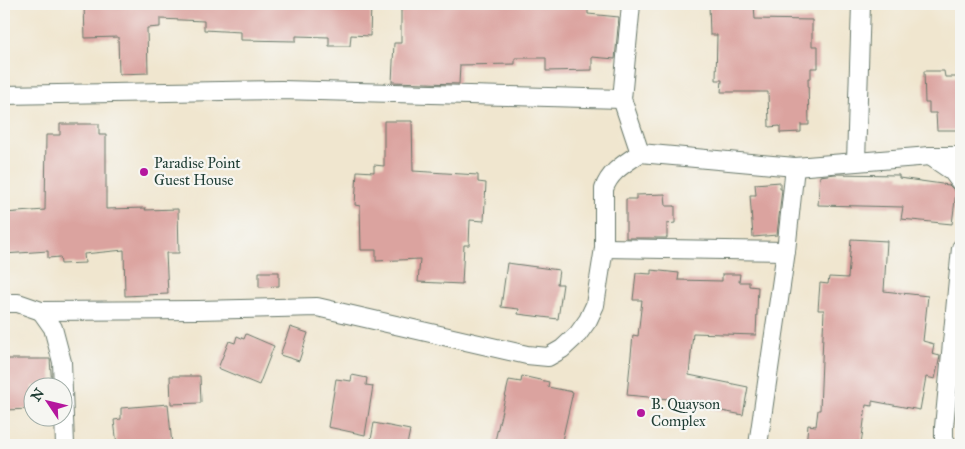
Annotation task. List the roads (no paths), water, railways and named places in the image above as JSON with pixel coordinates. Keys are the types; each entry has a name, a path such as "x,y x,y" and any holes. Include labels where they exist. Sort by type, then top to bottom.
{"street":[{"path":"630,4 622,99 640,153"},
{"path":"856,161 861,4"},
{"path":"4,95 281,90 622,99"},
{"path":"4,303 18,303 42,311 317,307 527,355 548,357 562,350 578,334 588,320 595,305 604,248 604,189 607,180 614,171 640,153 796,167 930,156 961,156"},
{"path":"930,156 952,171 961,183"},
{"path":"758,445 796,167"},
{"path":"604,248 786,251"},
{"path":"948,445 944,439 944,428 961,248"},
{"path":"42,311 53,328 62,362 65,445"}],"place":[{"name":"Paradise Point Guest House","path":"144,172"},
{"name":"B. Quayson Complex","path":"641,413"}]}
